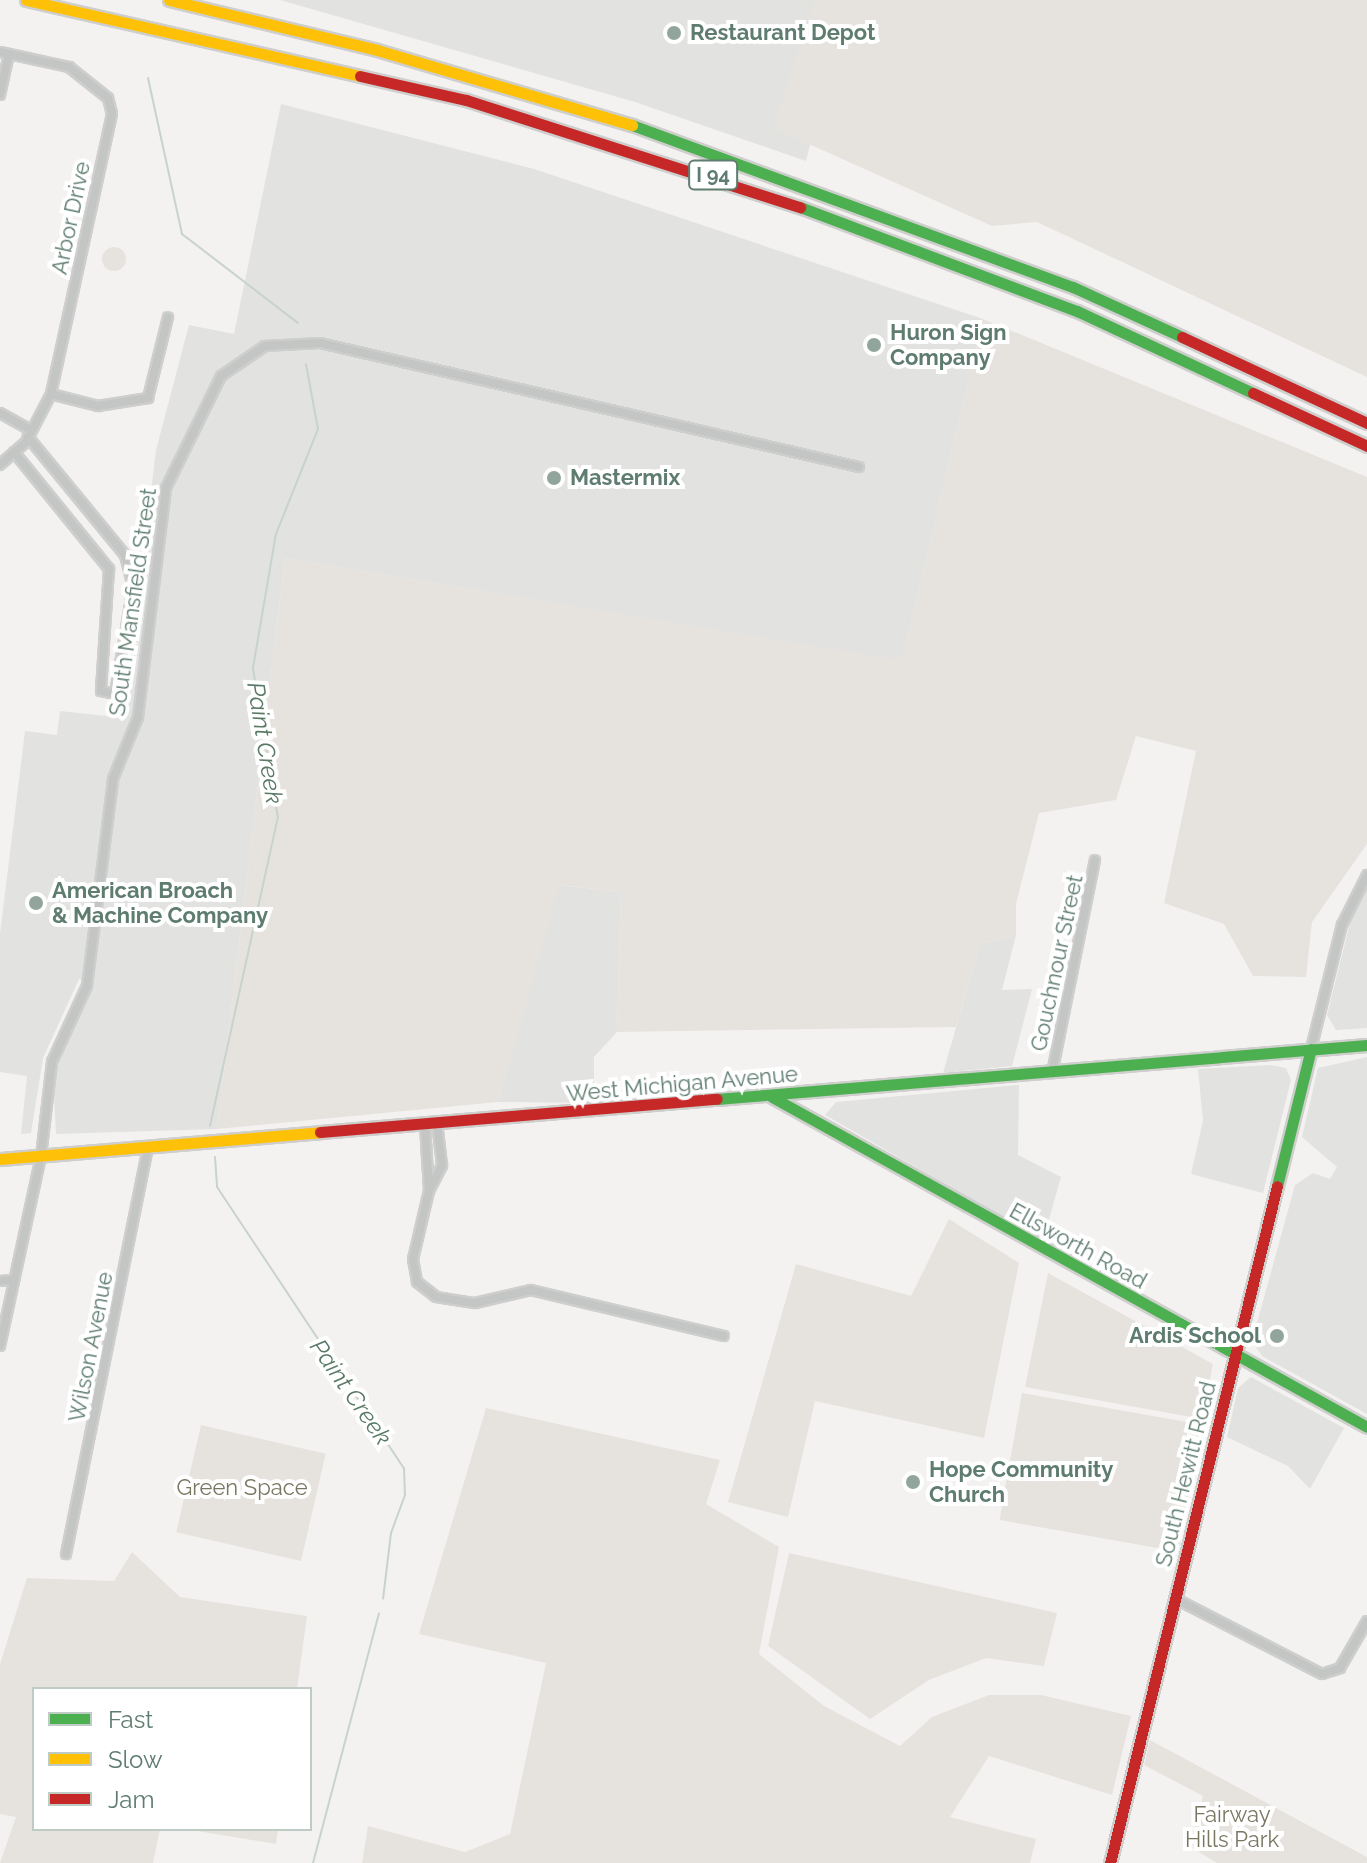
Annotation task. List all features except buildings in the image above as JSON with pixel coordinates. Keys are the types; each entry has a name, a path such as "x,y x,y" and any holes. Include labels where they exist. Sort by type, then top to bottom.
{"main road":[{"name":"I 94","path":"26,0 466,100 730,181 1077,311 1367,446"},
{"name":"I 94","path":"169,0 377,50 694,143 1073,287 1367,423"},
{"name":"West Michigan Avenue","path":"0,1159 1367,1045"},
{"name":"South Hewitt Road","path":"1110,1863 1311,1049"},
{"name":"Ellsworth Road","path":"772,1097 1367,1427"}],"street":[{"name":"Arbor Drive","path":"0,465 30,433 51,394 112,114 108,98 69,67 5,53"},
{"path":"0,95 5,53"},
{"path":"51,394 98,406 148,398 168,317"},
{"name":"South Mansfield Street","path":"0,1346 41,1156 52,1062 87,986 113,779 138,717 166,488 209,391 241,358 291,341 320,343 859,467"},
{"path":"0,413 30,433 125,555 133,587 115,694 101,691 109,569 14,452"},
{"name":"Gouchnour Street","path":"1052,1073 1095,860"},
{"path":"1311,1049 1347,910 1367,875"},
{"path":"431,1124 429,1191 413,1259 417,1282 436,1297 475,1303 543,1291 724,1336"},
{"path":"429,1191 442,1165 431,1124"},
{"name":"Wilson Avenue","path":"66,1554 148,1147"},
{"path":"0,1281 14,1280"},
{"path":"1176,1599 1322,1674 1340,1668 1367,1621"}],"shaded area":[{"path":"280,0 846,0 806,161 635,102"},
{"path":"281,104 534,169 983,319 902,661 285,558 217,1129 56,1134 53,1077 94,982 79,979 43,1058 31,1133 21,1134 27,1076 0,1072 0,934 25,731 57,735 60,711 124,718 156,450 189,325 234,334"},
{"path":"559,885 621,892 617,1032 594,1057 594,1103 498,1102"},
{"path":"1367,889 1367,1028 1336,1030 1327,1015 1353,911"},
{"path":"1016,935 1002,990 1032,989 1012,1066 943,1073 980,944"},
{"path":"1367,1057 1367,1414 1262,1356 1252,1341 1295,1185 1313,1173 1330,1179 1337,1167 1302,1137 1318,1068"},
{"path":"1270,1065 1286,1068 1291,1080 1263,1193 1191,1174 1203,1121 1198,1069"},
{"path":"1019,1085 1018,1155 1061,1177 1043,1240 825,1115 836,1102"},
{"path":"1251,1377 1344,1428 1310,1489 1288,1466 1227,1437 1238,1388"}],"green space":[{"path":"814,0 1367,0 1367,377 1037,222 992,226 773,128"},
{"path":"114,247 122,251 126,259 122,267 114,271 106,267 102,259 106,251"},
{"path":"983,319 1367,477 1367,844 1312,922 1306,977 1253,976 1224,924 1164,903 1196,751 1136,736 1116,800 1039,813 1016,904 1016,935 980,944 956,1027 617,1032 621,892 560,885 498,1102 217,1129 285,558 902,660"},
{"path":"949,1219 1019,1263 984,1438 815,1401 788,1517 728,1502 796,1264 911,1296"},
{"path":"1048,1273 1213,1364 1202,1419 1025,1387"},
{"path":"1022,1393 1201,1425 1179,1552 1000,1520"},
{"path":"486,1408 720,1460 706,1504 779,1547 759,1654 824,1706 900,1746 932,1717 989,1695 1041,1695 1131,1716 1112,1795 989,1756 950,1817 1036,1839 1030,1863 362,1863 368,1826 465,1852 510,1834 546,1663 419,1634"},
{"name":"Green Space","path":"201,1425 326,1454 301,1561 176,1532"},
{"path":"132,1552 180,1597 307,1616 297,1687 32,1687 32,1831 160,1831 153,1863 0,1863 16,1817 0,1814 0,1664 27,1578 114,1581"},
{"path":"789,1553 1057,1613 1044,1666 986,1658 929,1680 870,1719 768,1646"},
{"name":"Fairway Hills Park","path":"1150,1740 1367,1857 1367,1863 1217,1863 1189,1846 1203,1796 1144,1765"},
{"path":"197,1831 278,1831 276,1844"}],"waterway":[{"name":"Paint Creek","path":"148,78 182,234 298,323"},
{"name":"Paint Creek","path":"210,1126 278,818 253,668 276,534 318,429 306,364"},
{"name":"Paint Creek","path":"215,1157 217,1187 404,1468 405,1495 391,1533 383,1599"},
{"name":"Paint Creek","path":"313,1863 379,1614"}],"traffic: fast":[{"path":"632,125 1073,287 1182,337"},
{"path":"800,207 1077,311 1253,393"},
{"path":"717,1099 1367,1045"},
{"path":"1277,1186 1311,1049"},
{"path":"772,1097 1367,1427"}],"traffic: slow":[{"path":"26,0 360,76"},
{"path":"169,0 377,50 632,125"},
{"path":"0,1159 320,1132"}],"traffic: jam":[{"path":"360,76 466,100 800,207"},
{"path":"1182,337 1367,423"},
{"path":"1253,393 1367,446"},
{"path":"320,1132 717,1099"},
{"path":"1110,1863 1277,1186"}],"place":[{"name":"Restaurant Depot","path":"674,33"},
{"name":"Huron Sign Company","path":"874,345"},
{"name":"Mastermix","path":"554,478"},
{"name":"American Broach & Machine Company","path":"36,903"},
{"name":"Ardis School","path":"1277,1336"},
{"name":"Hope Community Church","path":"913,1482"}]}
